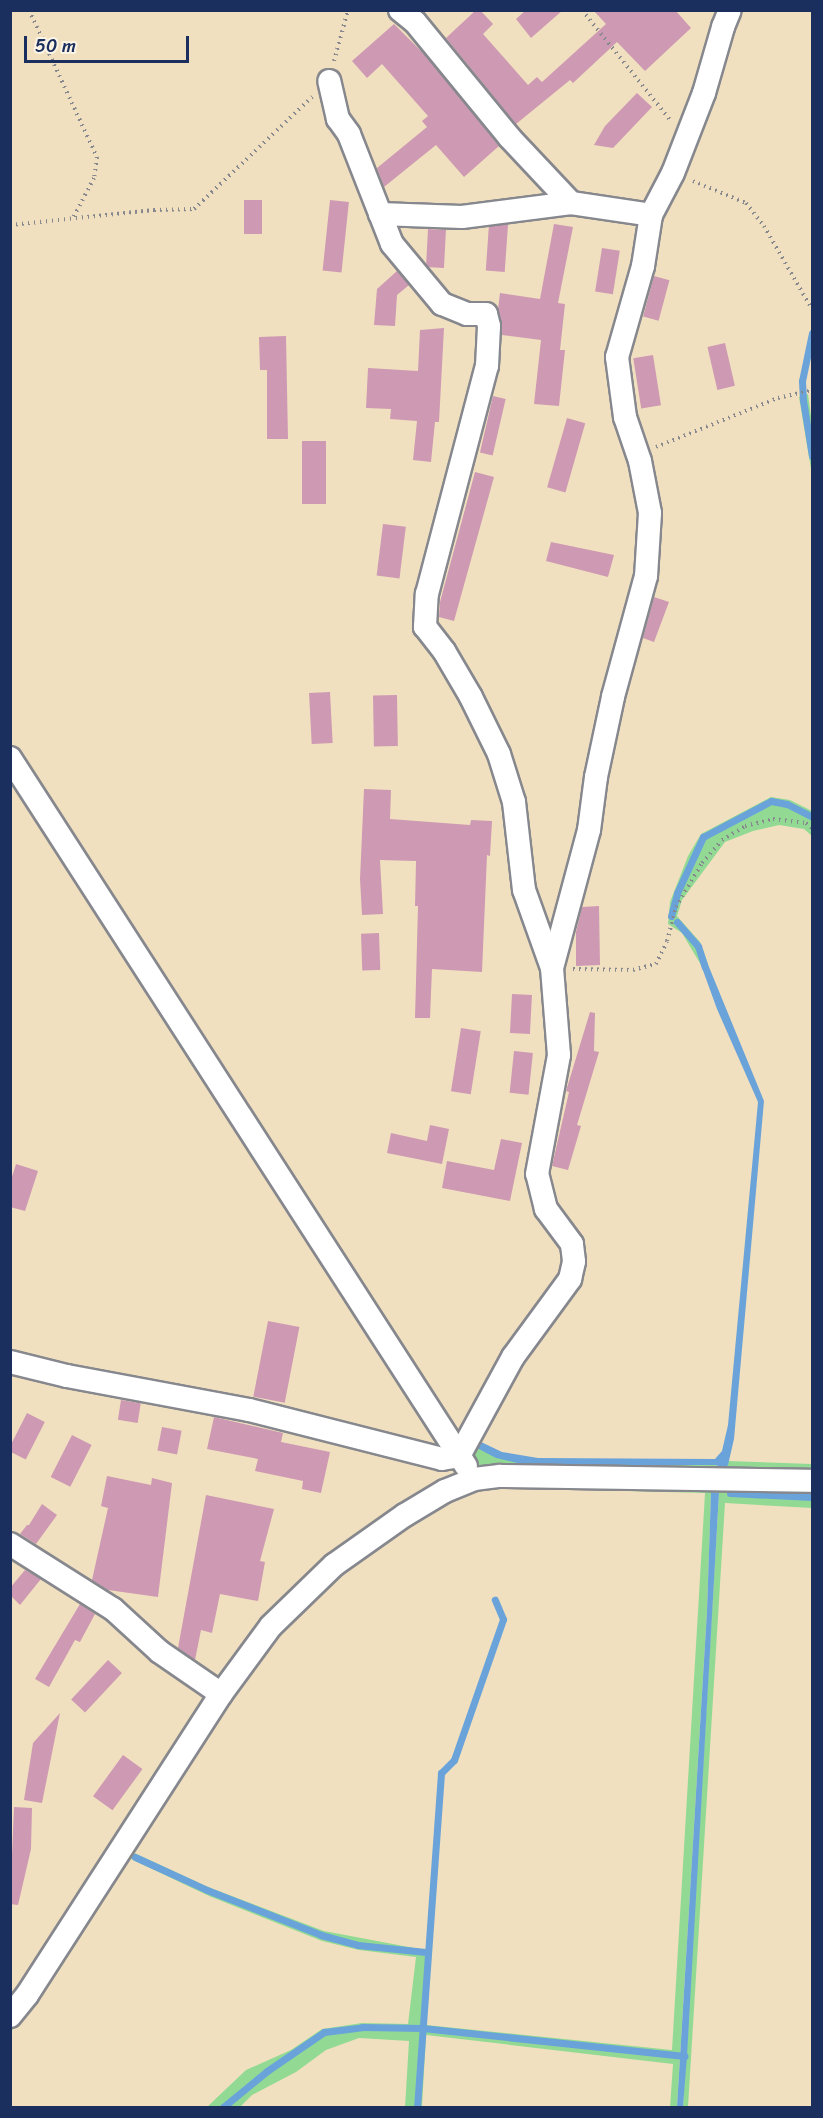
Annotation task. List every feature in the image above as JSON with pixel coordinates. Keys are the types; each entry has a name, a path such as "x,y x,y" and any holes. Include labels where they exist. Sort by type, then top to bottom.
{"street":[{"path":"400,10 415,22 510,138 571,203"},
{"path":"552,968 590,830 596,777 611,709 646,576 650,513 640,461 625,417 617,357 643,266 651,214 674,173 704,93 730,10"},
{"path":"329,81 338,119 349,134 393,244 442,304 467,314 486,314 489,326 487,366 427,594 425,627 444,651 471,697 499,754 514,802 524,890 552,968 559,1054 537,1174 546,1209 572,1244 574,1261 570,1279 513,1357 459,1456"},
{"path":"380,214 462,217 571,203 651,214"},
{"path":"10,758 474,1479"},
{"path":"10,1362 67,1376 249,1410 442,1459 459,1456"},
{"path":"10,2016 46,1966 221,1694 271,1626 334,1565 415,1509 445,1491 474,1479 511,1476 813,1481"},
{"path":"10,1544 113,1609 160,1652 221,1694"}],"path":[{"path":"29,10 97,157 94,178 73,219"},
{"path":"10,225 154,210 194,209 329,81 348,10"},
{"path":"582,10 671,121 681,150"},
{"path":"674,173 746,203 764,226 813,309"},
{"path":"640,461 659,445 778,398 813,390"},
{"path":"552,968 633,970 656,964 667,941 676,907 702,863 722,840 745,826 773,819 806,823 813,828"}],"green space":[{"path":"808,394 812,423 812,475 799,397"},
{"path":"771,797 790,800 812,811 812,836 804,829 779,825 753,831 725,842 682,900 677,916 700,942 709,967 702,960 701,965 682,933 668,924 670,902 688,856 701,834"},
{"path":"477,1440 496,1458 716,1465 724,1469 728,1461 812,1464 812,1475 476,1471 472,1461"},
{"path":"476,1486 812,1491 812,1508 725,1503 688,2107 683,2107 719,1493 711,1492 707,1611 677,2107 670,2107 673,2064 426,2035 422,2107 405,2107 409,2041 359,2038 326,2050 296,2072 252,2095 240,2107 207,2107 246,2070 291,2050 322,2029 362,2023 408,2024 416,1957 359,1950 322,1941 209,1896 127,1857 83,1931 11,2032 11,2023 274,1629 376,1541","holes":["503,1488 705,1493 672,2050 426,2025 430,1951 324,1931 208,1887 130,1851 190,1764 231,1694 274,1632 345,1573 387,1542 454,1500 476,1491"]}],"water":[{"path":"702,959 709,967 764,1101 734,1439 728,1465 724,1469 716,1465 522,1464 496,1458 477,1448 477,1440 502,1452 538,1458 715,1459 722,1451 728,1425 758,1102 717,1009 701,965"},
{"path":"711,1492 719,1493 687,2056 683,2107 677,2107 707,1611"}],"building":[{"path":"476,10 480,10 493,24 483,34 528,85 537,77 542,82 606,24 593,10 675,10 691,28 645,71 617,42 573,83 570,80 516,124 446,38"},
{"path":"526,10 563,10 531,38 516,19"},
{"path":"394,24 426,56 499,146 464,177 436,145 384,187 377,168 427,127 422,121 428,116 382,64 367,78 352,61"},
{"path":"637,93 652,107 613,148 594,145 605,126"},
{"path":"244,200 262,200 262,234 244,234"},
{"path":"330,200 349,202 341,273 323,271"},
{"path":"489,224 508,225 505,272 486,271"},
{"path":"554,224 573,227 558,303 565,304 560,350 565,350 559,406 534,404 541,340 502,335 498,309 500,293 540,299"},
{"path":"428,229 446,230 444,268 426,267"},
{"path":"602,248 620,251 613,294 595,291"},
{"path":"397,271 409,285 397,295 395,326 374,325 377,289"},
{"path":"654,276 669,280 659,321 643,317"},
{"path":"444,328 439,422 435,422 431,462 413,460 417,421 390,419 391,409 366,408 368,368 418,371 420,330"},
{"path":"286,336 288,439 267,439 267,370 260,370 259,337"},
{"path":"725,343 735,386 717,390 707,347"},
{"path":"653,355 661,405 641,409 633,358"},
{"path":"493,396 506,399 493,455 480,453"},
{"path":"567,418 585,423 565,492 547,487"},
{"path":"302,441 326,441 326,504 302,504"},
{"path":"475,472 494,477 454,621 439,617 440,602"},
{"path":"383,524 406,527 399,578 377,576"},
{"path":"551,542 614,555 608,577 546,561"},
{"path":"654,597 669,602 654,642 643,638"},
{"path":"330,692 333,743 312,744 309,693"},
{"path":"373,695 397,695 398,746 374,746"},
{"path":"364,789 391,790 390,819 470,825 471,820 492,821 490,856 487,855 482,972 432,969 430,1018 415,1018 418,906 415,906 416,861 380,860 383,914 362,915 360,879"},
{"path":"599,906 600,965 576,966 576,932 582,907"},
{"path":"379,933 380,970 362,971 361,934"},
{"path":"512,994 532,995 530,1034 510,1033"},
{"path":"590,1012 595,1013 594,1051 599,1052 577,1125 581,1126 568,1170 552,1166 569,1092 566,1091"},
{"path":"461,1028 481,1031 471,1094 451,1091"},
{"path":"514,1051 533,1053 529,1095 510,1093"},
{"path":"430,1125 449,1129 442,1164 387,1153 391,1133 427,1141"},
{"path":"501,1139 522,1143 510,1201 442,1188 447,1161 494,1170"},
{"path":"16,1164 38,1171 25,1211 10,1207 10,1183"},
{"path":"268,1321 299,1327 285,1403 253,1397"},
{"path":"121,1400 141,1403 138,1423 118,1420"},
{"path":"27,1413 45,1422 26,1460 10,1451 10,1446"},
{"path":"214,1417 283,1433 281,1442 330,1452 321,1493 302,1489 303,1481 255,1471 258,1459 207,1449"},
{"path":"162,1427 182,1431 177,1454 157,1451"},
{"path":"72,1435 92,1445 70,1487 51,1477"},
{"path":"107,1476 151,1485 152,1478 172,1483 158,1597 108,1590 92,1580 108,1508 101,1506"},
{"path":"206,1495 274,1509 260,1561 265,1562 258,1601 220,1594 212,1633 201,1630 195,1660 178,1648"},
{"path":"42,1504 57,1515 36,1544 20,1534 29,1525"},
{"path":"25,1570 41,1579 20,1605 10,1595 10,1588"},
{"path":"80,1604 95,1614 80,1642 75,1640 49,1687 35,1679"},
{"path":"108,1660 122,1673 85,1712 71,1699"},
{"path":"60,1713 42,1803 24,1800 33,1743"},
{"path":"123,1755 142,1769 112,1810 93,1796"},
{"path":"14,1807 32,1808 31,1849 18,1905 10,1904"}],"waterway":[{"path":"812,333 802,381 812,456"},
{"path":"671,916 677,893 703,837 771,801 787,804 812,817"},
{"path":"677,922 698,946 705,967"},
{"path":"730,1493 812,1497"},
{"path":"417,2108 441,1773 454,1760 503,1619 495,1600"},
{"path":"135,1857 207,1890 321,1935 358,1945 426,1952"},
{"path":"222,2108 267,2071 324,2032 362,2027 422,2028 685,2056"}]}
